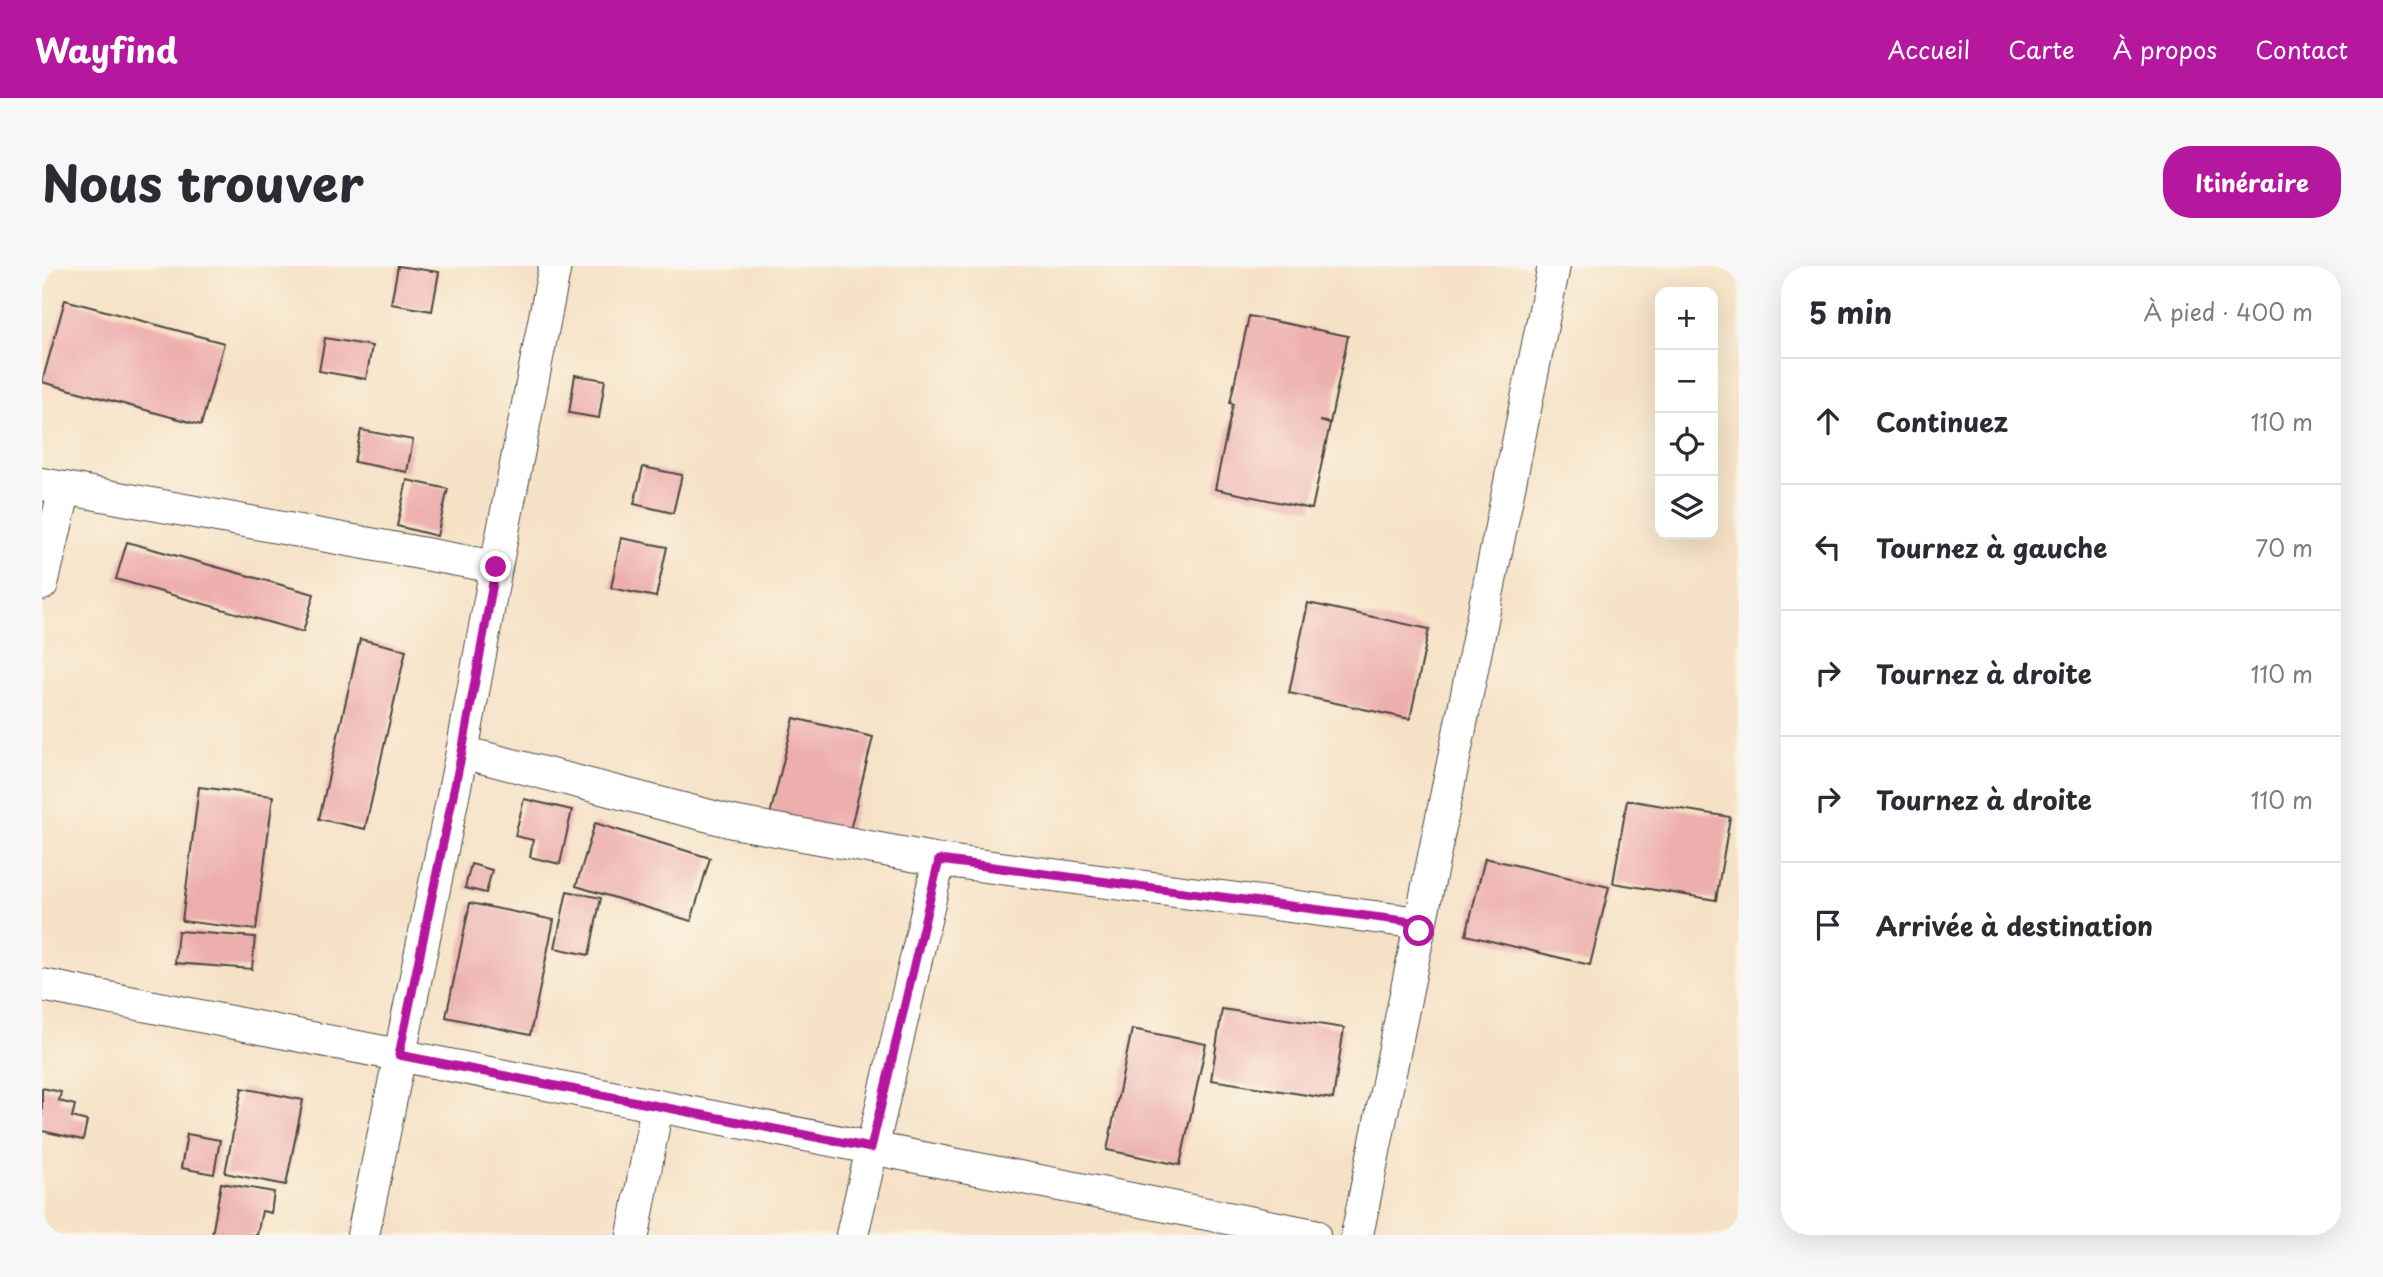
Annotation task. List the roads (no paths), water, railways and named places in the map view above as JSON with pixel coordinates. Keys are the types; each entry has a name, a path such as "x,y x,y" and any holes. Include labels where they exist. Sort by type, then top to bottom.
{"street":[{"path":"363,1235 462,752 555,266"},
{"path":"1357,1235 1554,266"},
{"path":"42,583 54,486 496,567"},
{"path":"462,752 733,822 939,860 1420,923"},
{"path":"852,1235 939,860"},
{"path":"42,985 1314,1235"},
{"path":"633,1235 657,1106"}]}
